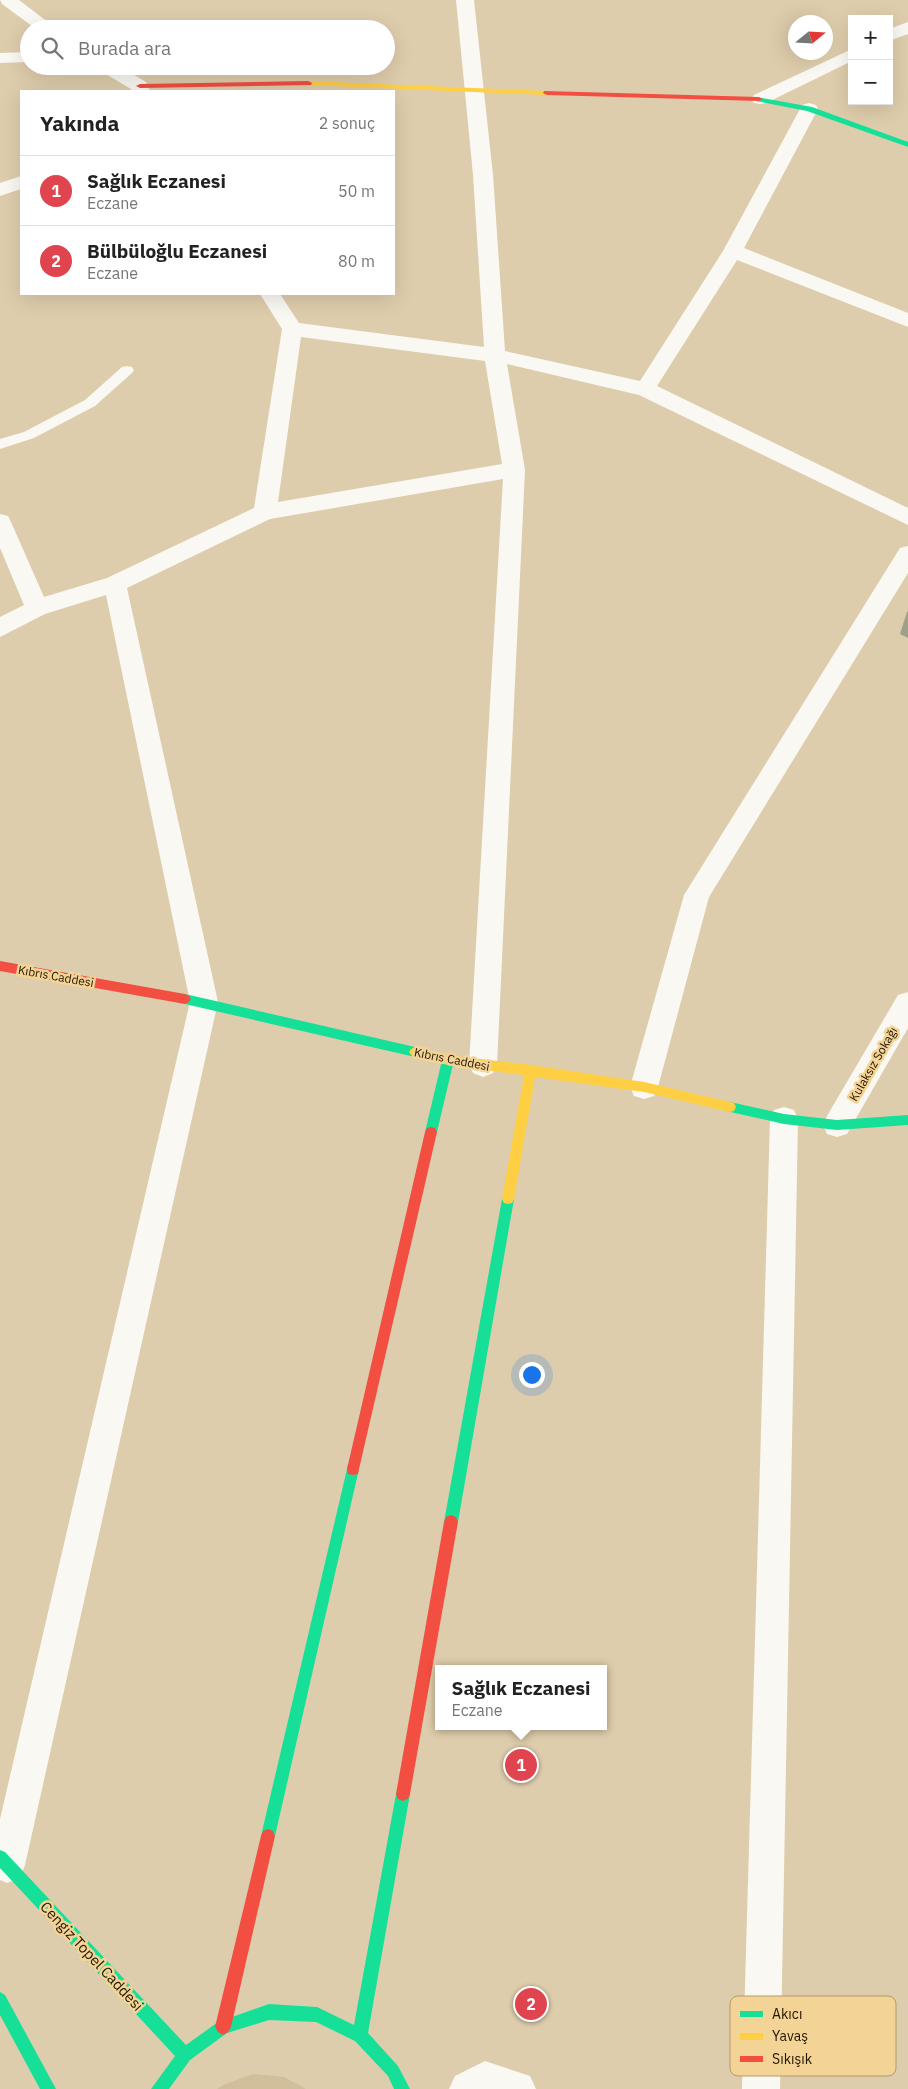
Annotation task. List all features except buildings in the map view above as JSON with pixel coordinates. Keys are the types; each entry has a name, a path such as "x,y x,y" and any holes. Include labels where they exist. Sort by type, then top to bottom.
{"street":[{"path":"8,0 36,20"},
{"path":"464,0 483,175 495,355 514,470 483,1066"},
{"path":"893,34 908,27"},
{"path":"760,99 848,56"},
{"path":"0,58 20,57"},
{"path":"119,75 140,89 310,83 474,92 760,99 809,108 908,145"},
{"path":"645,388 733,251 809,108"},
{"path":"0,190 20,182"},
{"path":"733,251 908,320"},
{"path":"265,512 292,330 271,295"},
{"path":"292,330 495,355 645,388 908,517"},
{"path":"0,628 38,608 115,584 265,512 514,470"},
{"path":"0,522 38,608"},
{"path":"644,1087 697,895 908,554"},
{"path":"3,1861 204,1002 115,584"},
{"name":"Kıbrıs Caddesi","path":"0,966 204,1002 448,1060 644,1087 784,1119 837,1125 908,1120"},
{"name":"Kulaksız Sokağı","path":"837,1125 908,1003"},
{"path":"223,2027 448,1060"},
{"path":"360,2036 531,1070"},
{"path":"763,1996 784,1119"},
{"name":"Cengiz Topel Caddesi","path":"3,1861 185,2055"},
{"path":"0,2000 48,2089"},
{"path":"159,2089 185,2055 223,2027 269,2012 316,2015 360,2036 394,2071 402,2089"},
{"path":"761,2076 761,2089"},
{"path":"468,2089 485,2080 517,2089"}],"lane":[{"path":"0,444 29,434 90,403 127,370"}],"shaded area":[{"path":"253,2074 284,2077 306,2089 217,2089"}],"traffic: fast":[{"path":"759,99 809,109 908,145"},
{"path":"185,999 415,1052"},
{"path":"431,1132 448,1060"},
{"path":"730,1107 784,1119 837,1125 908,1120"},
{"path":"451,1522 508,1199"},
{"path":"268,1836 353,1469"},
{"path":"360,2036 403,1794"},
{"path":"0,1857 185,2055"},
{"path":"0,2000 48,2089"},
{"path":"159,2089 185,2055 223,2027 269,2012 317,2015 360,2036 393,2071 402,2089"}],"traffic: slow":[{"path":"308,83 547,93"},
{"path":"415,1052 448,1060 644,1087 730,1107"},
{"path":"508,1199 531,1070"}],"traffic: jam":[{"path":"140,86 308,83"},
{"path":"547,93 759,99"},
{"path":"0,966 185,999"},
{"path":"353,1469 431,1132"},
{"path":"403,1794 451,1522"},
{"path":"223,2027 268,1836"}],"place":[{"name":"Sağlık Eczanesi","path":"521,1765"},
{"name":"Bülbüloğlu Eczanesi","path":"531,2004"}]}
